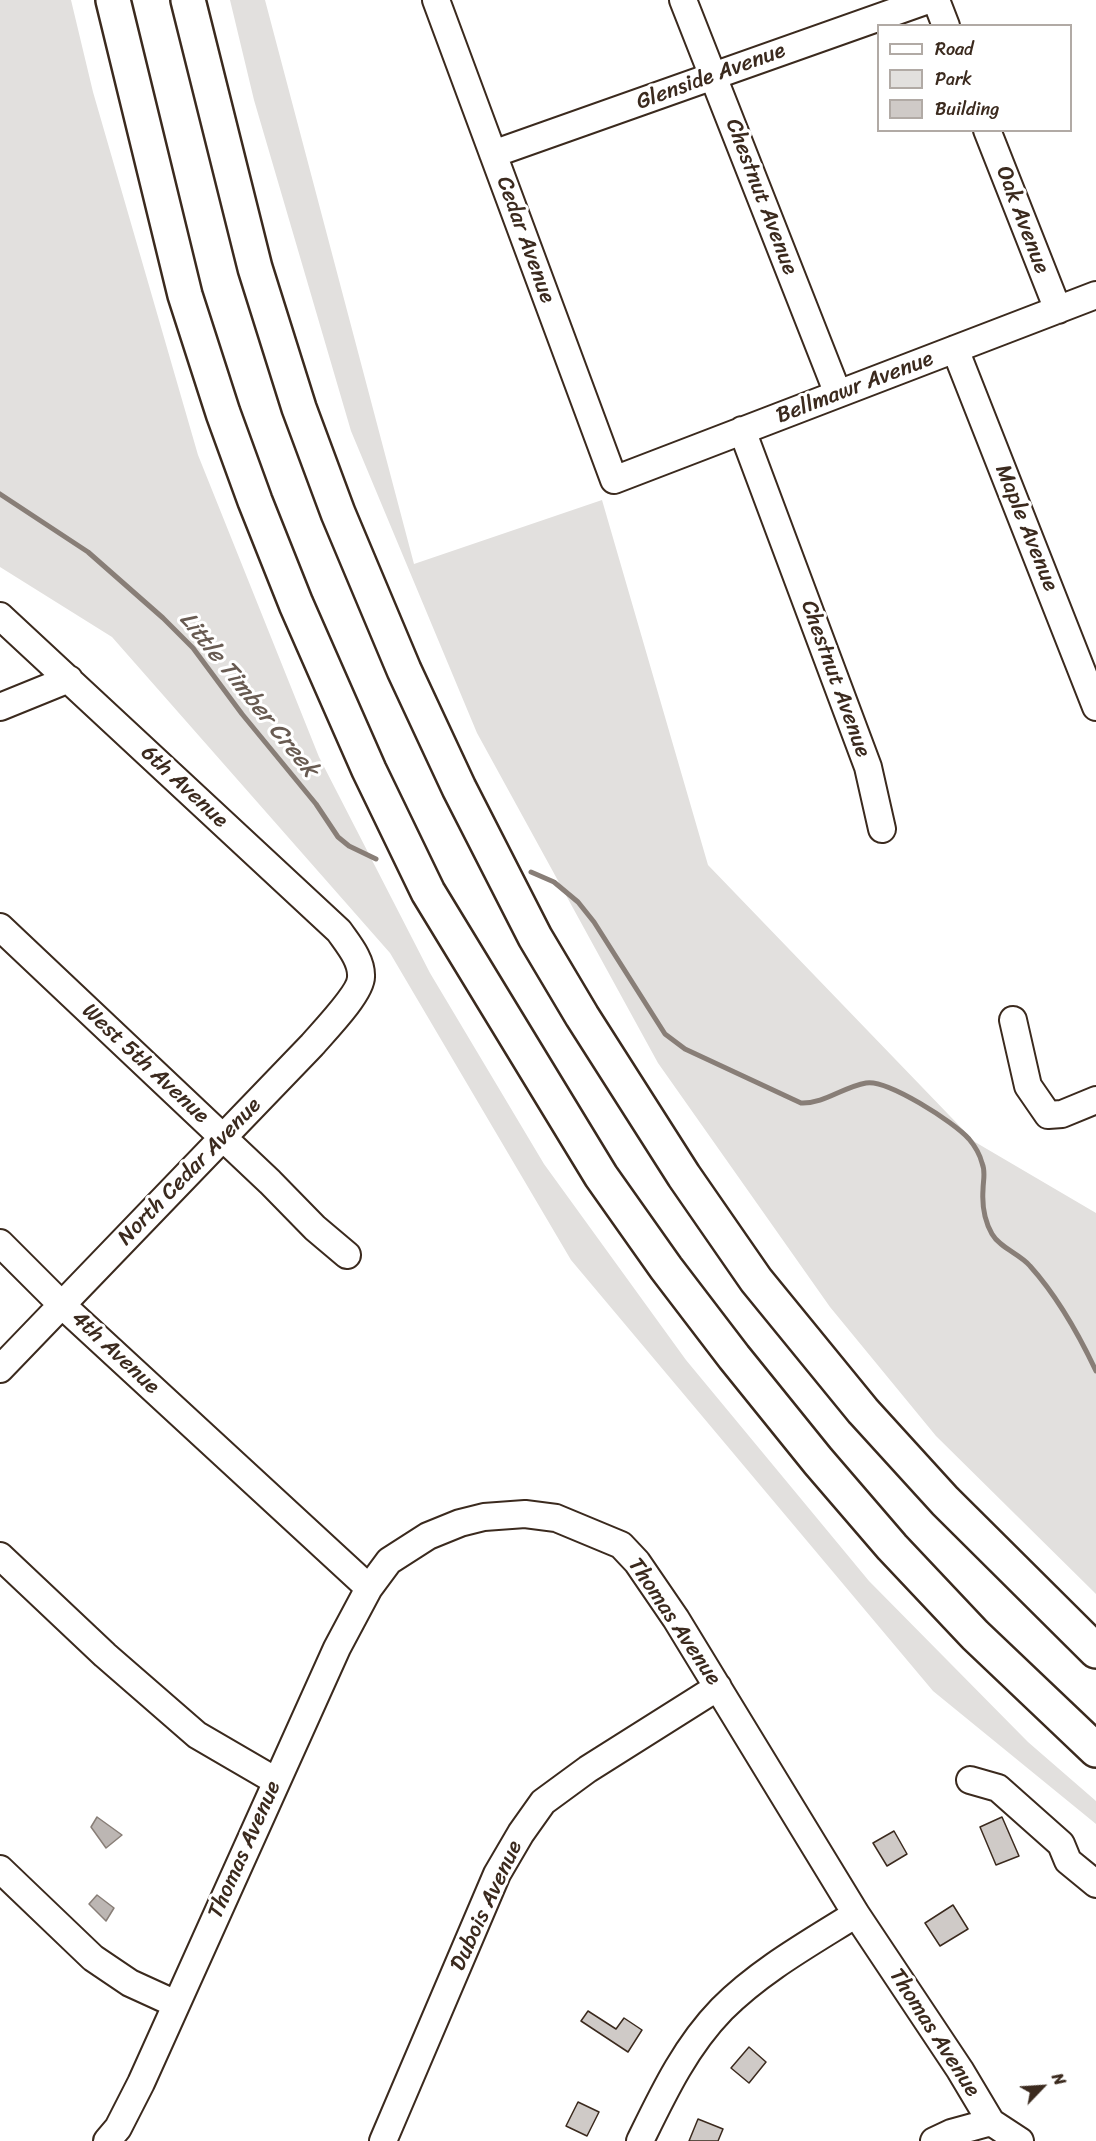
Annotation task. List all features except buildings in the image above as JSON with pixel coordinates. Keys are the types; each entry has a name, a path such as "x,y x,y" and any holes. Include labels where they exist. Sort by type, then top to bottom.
{"highway":[{"path":"113,0 185,295 223,413 296,604 369,770 428,892 601,1176 666,1268 727,1348 818,1461 892,1547 975,1635 1096,1750"},
{"path":"188,0 255,268 299,408 338,513 404,670 459,788 535,937 582,1016 684,1176 756,1280 892,1444 945,1501 1096,1652"}],"street":[{"name":"Cedar Avenue","path":"436,0 614,480"},
{"name":"Chestnut Avenue","path":"683,0 838,394"},
{"name":"Glenside Avenue","path":"493,154 928,0"},
{"path":"936,0 945,24"},
{"name":"Oak Avenue","path":"988,132 1058,310"},
{"name":"Bellmawr Avenue","path":"614,480 1096,295"},
{"name":"Maple Avenue","path":"955,350 1096,706"},
{"name":"Chestnut Avenue","path":"742,430 868,767 882,829"},
{"name":"6th Avenue","path":"0,616 339,931 358,964"},
{"path":"0,707 69,680"},
{"name":"West 5th Avenue","path":"0,927 224,1138 315,1228 347,1255"},
{"name":"North Cedar Avenue","path":"0,1369 312,1045 351,999 361,978 358,964"},
{"path":"1013,1020 1028,1086 1048,1115 1062,1114 1096,1100"},
{"name":"4th Avenue","path":"0,1243 62,1305 369,1588"},
{"name":"Thomas Avenue","path":"107,2141 118,2128 141,2083 337,1648 369,1588 389,1562 428,1536 460,1523 483,1517 525,1514 556,1518 621,1545 637,1562 670,1609 856,1914 992,2122"},
{"path":"0,1556 105,1655 197,1735 276,1781"},
{"name":"Dubois Avenue","path":"383,2141 497,1874 521,1833 543,1802 588,1769 718,1687"},
{"path":"970,1780 998,1788 1061,1844 1068,1861 1096,1884"},
{"path":"0,1869 93,1958 130,1983 176,2004"},
{"path":"640,2141 670,2078 722,2009 780,1961 856,1914"},
{"path":"934,2141 951,2133 992,2122 1020,2141"}],"green space":[{"path":"0,0 71,0 93,92 198,455 319,757 430,973 544,1164 686,1360 869,1581 1028,1742 1096,1801 1096,1824 933,1691 571,1260 390,953 112,637 0,567"},
{"path":"230,0 265,0 414,564 602,500 708,865 975,1142 1096,1213 1096,1594 936,1436 830,1307 658,1063 477,733 351,431 254,100"}],"shaded area":[{"path":"97,1817 122,1835 106,1848 91,1827"},
{"path":"97,1895 114,1908 106,1921 89,1904"}],"waterway":[{"name":"Little Timber Creek","path":"0,494 88,552 163,618 193,648 242,714 316,804 338,837 349,846 376,859"},
{"name":"Little Timber Creek","path":"531,872 554,882 578,902 594,922 665,1034 685,1049 801,1103 818,1101 866,1083 889,1088 920,1103 969,1139 983,1166 983,1207 992,1234 1000,1243 1026,1262 1040,1278 1075,1330 1096,1371"}]}
